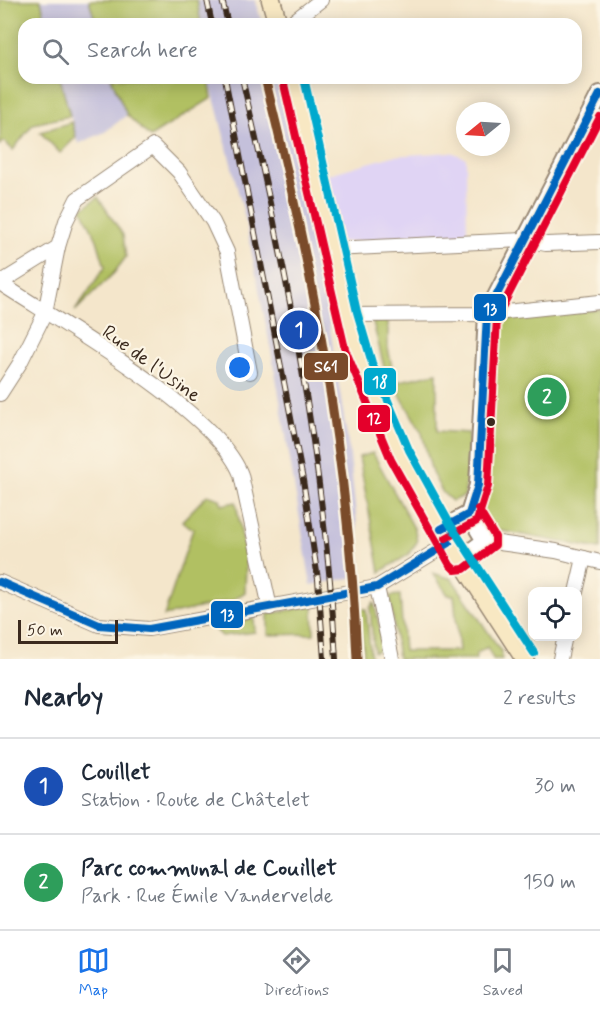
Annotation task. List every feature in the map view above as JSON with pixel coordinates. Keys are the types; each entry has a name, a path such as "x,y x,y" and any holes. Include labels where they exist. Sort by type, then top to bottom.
{"main road":[{"path":"271,0 276,18"},
{"path":"294,84 355,346 379,406 400,454 445,536 525,659"}],"street":[{"path":"298,18 321,0"},
{"path":"0,582 99,625 149,629 378,587 445,536 469,514 478,484 487,314 600,94"},
{"path":"0,394 20,363 45,313 58,247 66,221 77,199 153,146 181,177 213,222 227,252 250,372"},
{"path":"332,249 524,240 546,244 600,242"},
{"path":"0,283 58,247"},
{"name":"Rue de l'Usine","path":"0,283 184,406 236,459 242,475 270,608"},
{"path":"347,315 487,314 600,302"},
{"path":"469,514 485,541"},
{"path":"459,560 485,541 556,551 600,562"},
{"path":"577,587 584,558"},
{"path":"378,587 392,659"},
{"path":"560,659 564,641"}],"shaded area":[{"path":"41,0 89,0 94,18 45,18"},
{"path":"197,0 255,0 260,18 200,18"},
{"path":"62,84 114,84 127,115 105,132 78,144"},
{"path":"211,84 278,84 324,290 350,456 362,576 311,585 275,371 245,218"},
{"path":"451,152 456,156 466,158 467,238 336,242 322,190 325,175 393,156"}],"green space":[{"path":"0,0 41,0 45,18 18,18 18,84 62,84 70,116 33,124 13,150 4,141 0,145"},
{"path":"89,0 197,0 200,18 94,18"},
{"path":"114,84 210,84 212,98 150,137 127,115"},
{"path":"72,122 76,137 60,153 40,132"},
{"path":"98,197 123,235 126,257 114,273 75,311 105,267 97,240 82,209"},
{"path":"600,309 600,549 486,528 475,513 488,475 498,319"},
{"path":"388,321 388,348 395,382 437,373 437,431 469,433 465,496 452,501 443,493 432,473 422,433 384,367 373,322"},
{"path":"373,453 415,530 417,542 408,555 380,572 359,457"},
{"path":"207,495 220,499 222,505 236,502 246,561 245,592 233,600 164,616 193,529 182,521"},
{"path":"433,573 452,579 501,651 502,659 493,659 487,647 476,654 476,659 398,659 390,596 400,595 404,651 459,651 454,595 448,595"},
{"path":"374,602 384,649 374,652 370,608"},
{"path":"313,606 314,634 268,635 268,614"},
{"path":"360,609 366,609 371,659 364,659"},
{"path":"254,618 255,632 222,636 216,630"}],"railway":[{"path":"207,0 211,18"},
{"path":"222,0 226,18"},
{"path":"226,84 303,480 318,579 324,659"},
{"path":"243,84 274,222 313,439 323,512 336,659"}],"transit line":[{"name":"S61","path":"266,84 298,222 326,366 346,511 357,659"},
{"name":"12","path":"284,84 345,349 391,460 450,565 455,570 464,569 495,545 495,537 478,509"},
{"name":"18","path":"305,84 357,312 372,363 409,450 450,524 534,653"},
{"name":"13","path":"441,529 469,514 478,485 487,314 600,94"},
{"name":"12","path":"446,538 477,521 488,486 497,317 600,117"},
{"name":"13","path":"0,582 99,625 149,629 377,587 449,543"}],"place":[{"name":"Couillet","path":"299,330"},
{"name":"Parc communal de Couillet","path":"547,397"}]}
